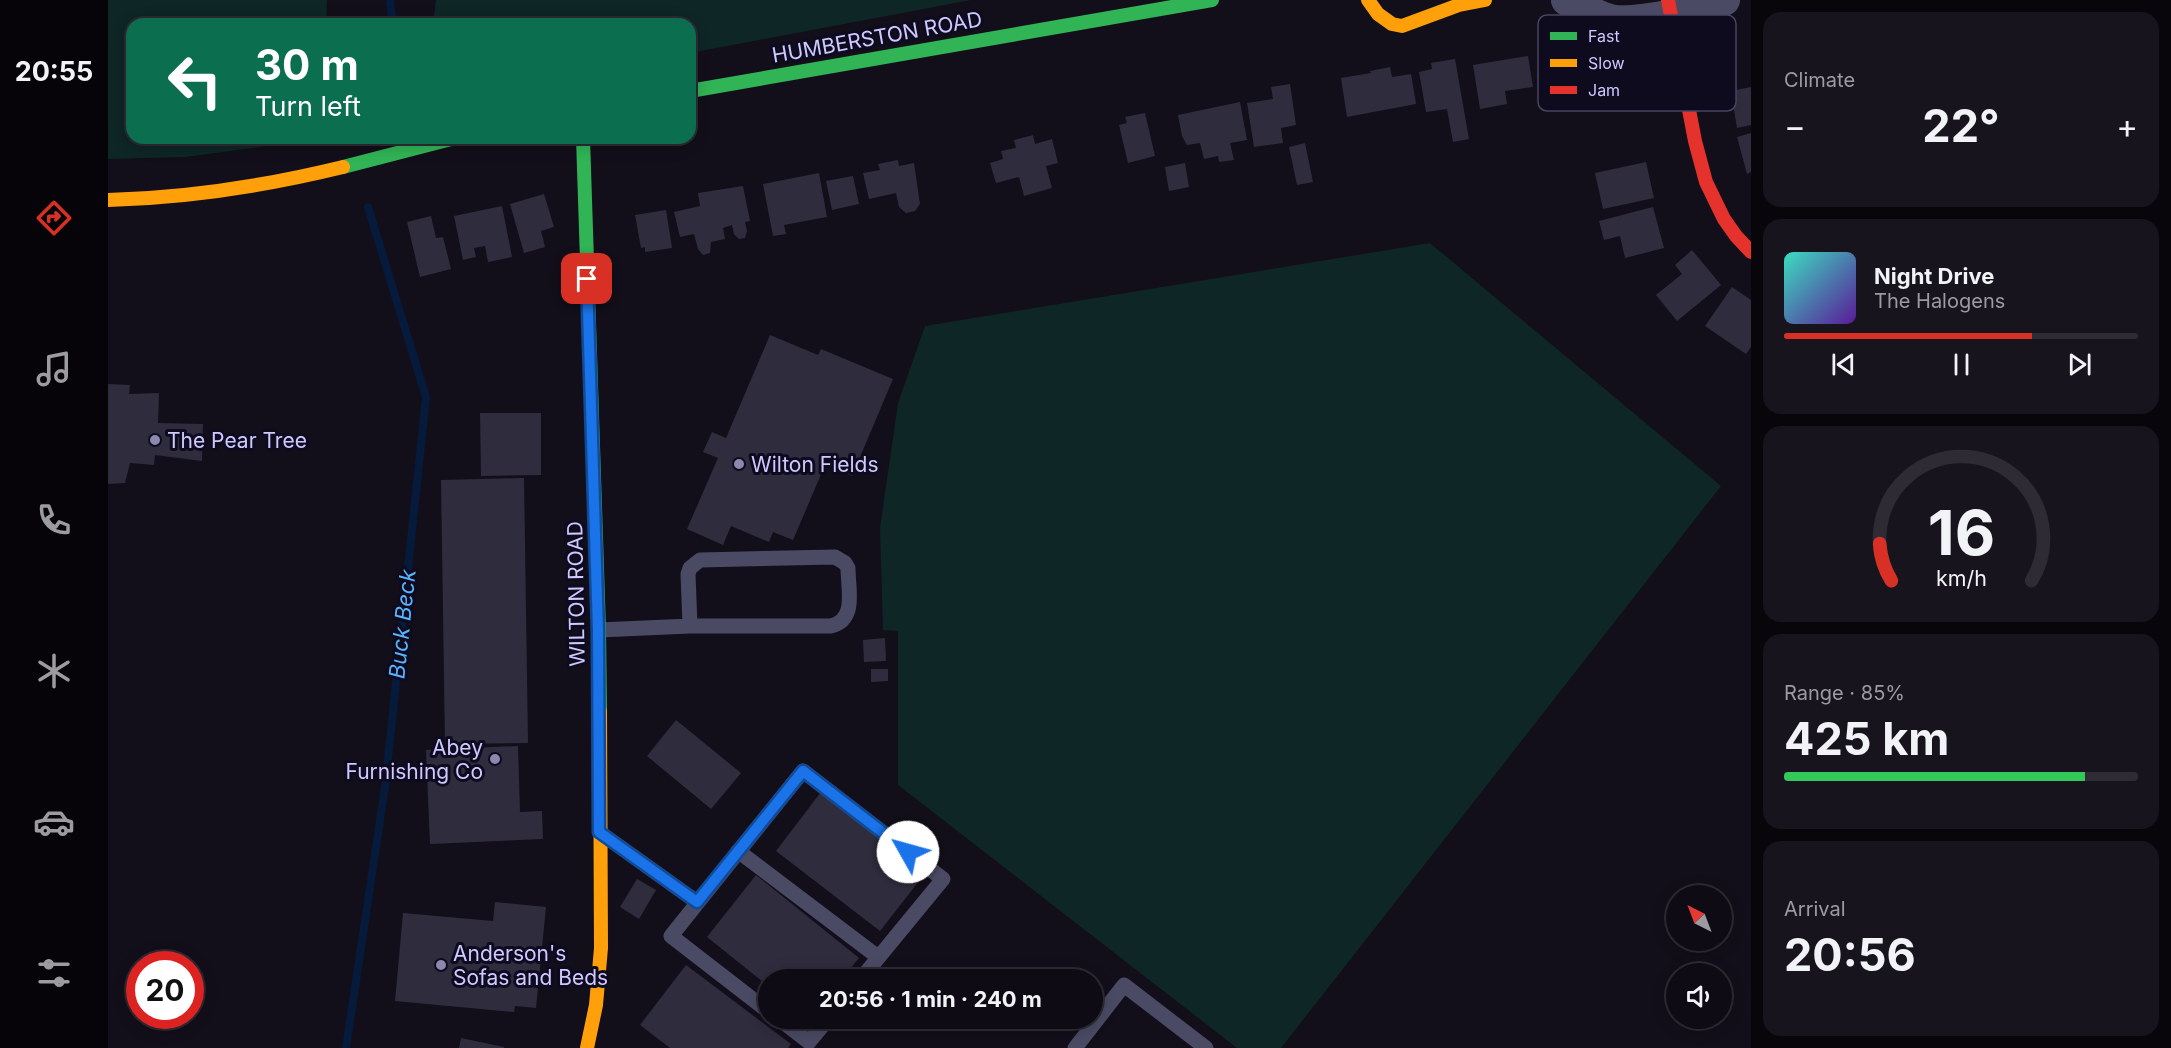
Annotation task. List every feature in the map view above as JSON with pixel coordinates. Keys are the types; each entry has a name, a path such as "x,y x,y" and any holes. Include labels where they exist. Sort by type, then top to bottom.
{"street":[{"name":"HUMBERSTON ROAD","path":"696,90 1212,0"},
{"path":"1368,0 1378,14 1392,24 1402,26 1459,5 1485,0"},
{"path":"1567,0 1600,15"},
{"path":"1651,15 1670,7 1711,6 1724,0"},
{"path":"1691,111 1704,177 1717,208 1738,240 1751,252"},
{"path":"108,200 213,194 290,181 432,144"},
{"name":"WILTON ROAD","path":"583,144 598,630 601,972 596,1010 587,1048"}],"lane":[{"path":"598,630 690,626 831,626 845,619 849,610 848,568 845,562 836,557 700,560 690,568 688,574 690,626"},
{"path":"758,1003 671,936 803,771 943,879 869,969"},
{"path":"599,832 697,902"},
{"path":"738,851 878,957"},
{"path":"1075,1048 1124,985 1206,1048"},
{"path":"792,1029 813,1045 822,1029"}],"green space":[{"path":"108,0 327,0 326,18 126,18 126,144 283,144 185,157 108,159"},
{"path":"436,0 971,0 696,52 696,18 434,18"},
{"path":"1430,243 1721,486 1281,1048 1237,1048 898,785 898,631 883,630 880,528 898,403 925,326"}],"building":[{"path":"1528,56 1533,87 1505,91 1507,104 1480,109 1473,65"},
{"path":"1455,59 1469,139 1453,142 1447,109 1426,112 1419,72 1432,69 1431,63"},
{"path":"1390,67 1392,77 1411,74 1416,104 1347,117 1341,78"},
{"path":"1290,84 1296,125 1281,128 1283,143 1254,147 1247,103 1273,99 1271,87"},
{"path":"1751,87 1751,125 1737,128 1734,111 1736,90"},
{"path":"1240,102 1247,140 1230,143 1234,160 1219,162 1218,156 1204,159 1200,143 1187,145 1182,136 1178,115"},
{"path":"1145,113 1155,156 1128,163 1119,125 1127,123 1125,117"},
{"path":"1751,133 1751,172 1747,174 1737,137"},
{"path":"1033,135 1035,144 1052,139 1058,163 1046,166 1052,188 1024,196 1019,177 996,183 990,163 1003,159 1001,151 1016,148 1014,140"},
{"path":"1305,143 1313,182 1297,185 1289,147"},
{"path":"898,160 899,166 914,163 920,204 915,211 906,213 899,207 896,193 869,199 863,173 880,170 878,164"},
{"path":"1646,162 1654,198 1603,209 1595,173"},
{"path":"1185,163 1189,187 1169,191 1165,167"},
{"path":"819,173 827,217 784,225 786,234 773,236 763,184"},
{"path":"853,176 859,204 832,210 826,181"},
{"path":"743,186 750,221 745,222 747,231 745,238 739,239 734,234 732,225 723,228 725,239 711,242 710,253 703,255 698,249 694,234 680,237 674,212 700,206 698,193"},
{"path":"544,194 554,227 541,231 545,247 524,253 510,204"},
{"path":"502,206 512,257 488,262 485,246 474,248 476,257 463,260 454,216"},
{"path":"1653,207 1664,248 1625,258 1620,236 1604,240 1599,221"},
{"path":"666,210 672,248 645,252 645,247 641,248 635,215"},
{"path":"431,216 436,238 443,237 451,269 420,277 407,222"},
{"path":"1692,250 1721,285 1677,321 1656,295 1682,274 1675,265"},
{"path":"1732,287 1751,300 1751,347 1746,354 1705,326"},
{"path":"770,335 818,355 821,349 893,379 852,476 825,465 793,540 773,532 769,542 731,526 723,545 687,529 718,458 703,452 712,432 726,438"},
{"name":"The Pear Tree","path":"108,384 130,385 129,394 159,393 158,423 203,424 202,461 155,455 154,465 130,463 125,483 108,484"},
{"path":"480,413 541,413 541,475 481,476"},
{"path":"524,478 528,743 445,744 441,480"},
{"path":"885,638 886,661 864,662 863,640"},
{"path":"871,669 888,669 888,681 871,682"},
{"path":"676,720 741,773 711,809 647,756"},
{"path":"518,746 520,812 542,811 543,839 430,844 426,750"},
{"path":"821,792 926,872 880,931 776,851"},
{"path":"756,875 859,958 850,969 758,969 758,978 707,937"},
{"path":"637,879 656,890 639,919 620,907"},
{"path":"495,902 546,907 536,1008 515,1006 514,1012 395,1001 403,913 493,921"},
{"path":"686,965 758,1019 758,1029 771,1029 791,1044 788,1048 670,1048 640,1025"},
{"path":"461,1038 504,1047 504,1048 459,1048"}],"waterway":[{"name":"Buck Beck","path":"390,0 391,18"},
{"name":"Buck Beck","path":"346,1048 385,787 426,397 368,207"}],"traffic: fast":[{"path":"696,90 1212,0"},
{"path":"343,167 432,144"},
{"path":"583,144 600,711"}],"traffic: slow":[{"path":"1368,0 1378,14 1392,24 1402,26 1459,5 1485,0"},
{"path":"108,200 168,197 226,190 343,167"},
{"path":"587,1048 596,1005 601,948 600,711"}],"traffic: jam":[{"path":"1668,0 1671,15"},
{"path":"1689,111 1706,182 1724,219 1751,252"}],"place":[{"name":"The Pear Tree","path":"155,440"},
{"name":"Wilton Fields","path":"739,464"},
{"name":"Abey Furnishing Co","path":"495,759"},
{"name":"Anderson's Sofas and Beds","path":"441,965"}],"route":[{"path":"587,279 598,630 599,832 697,902 803,771 908,852"}]}
